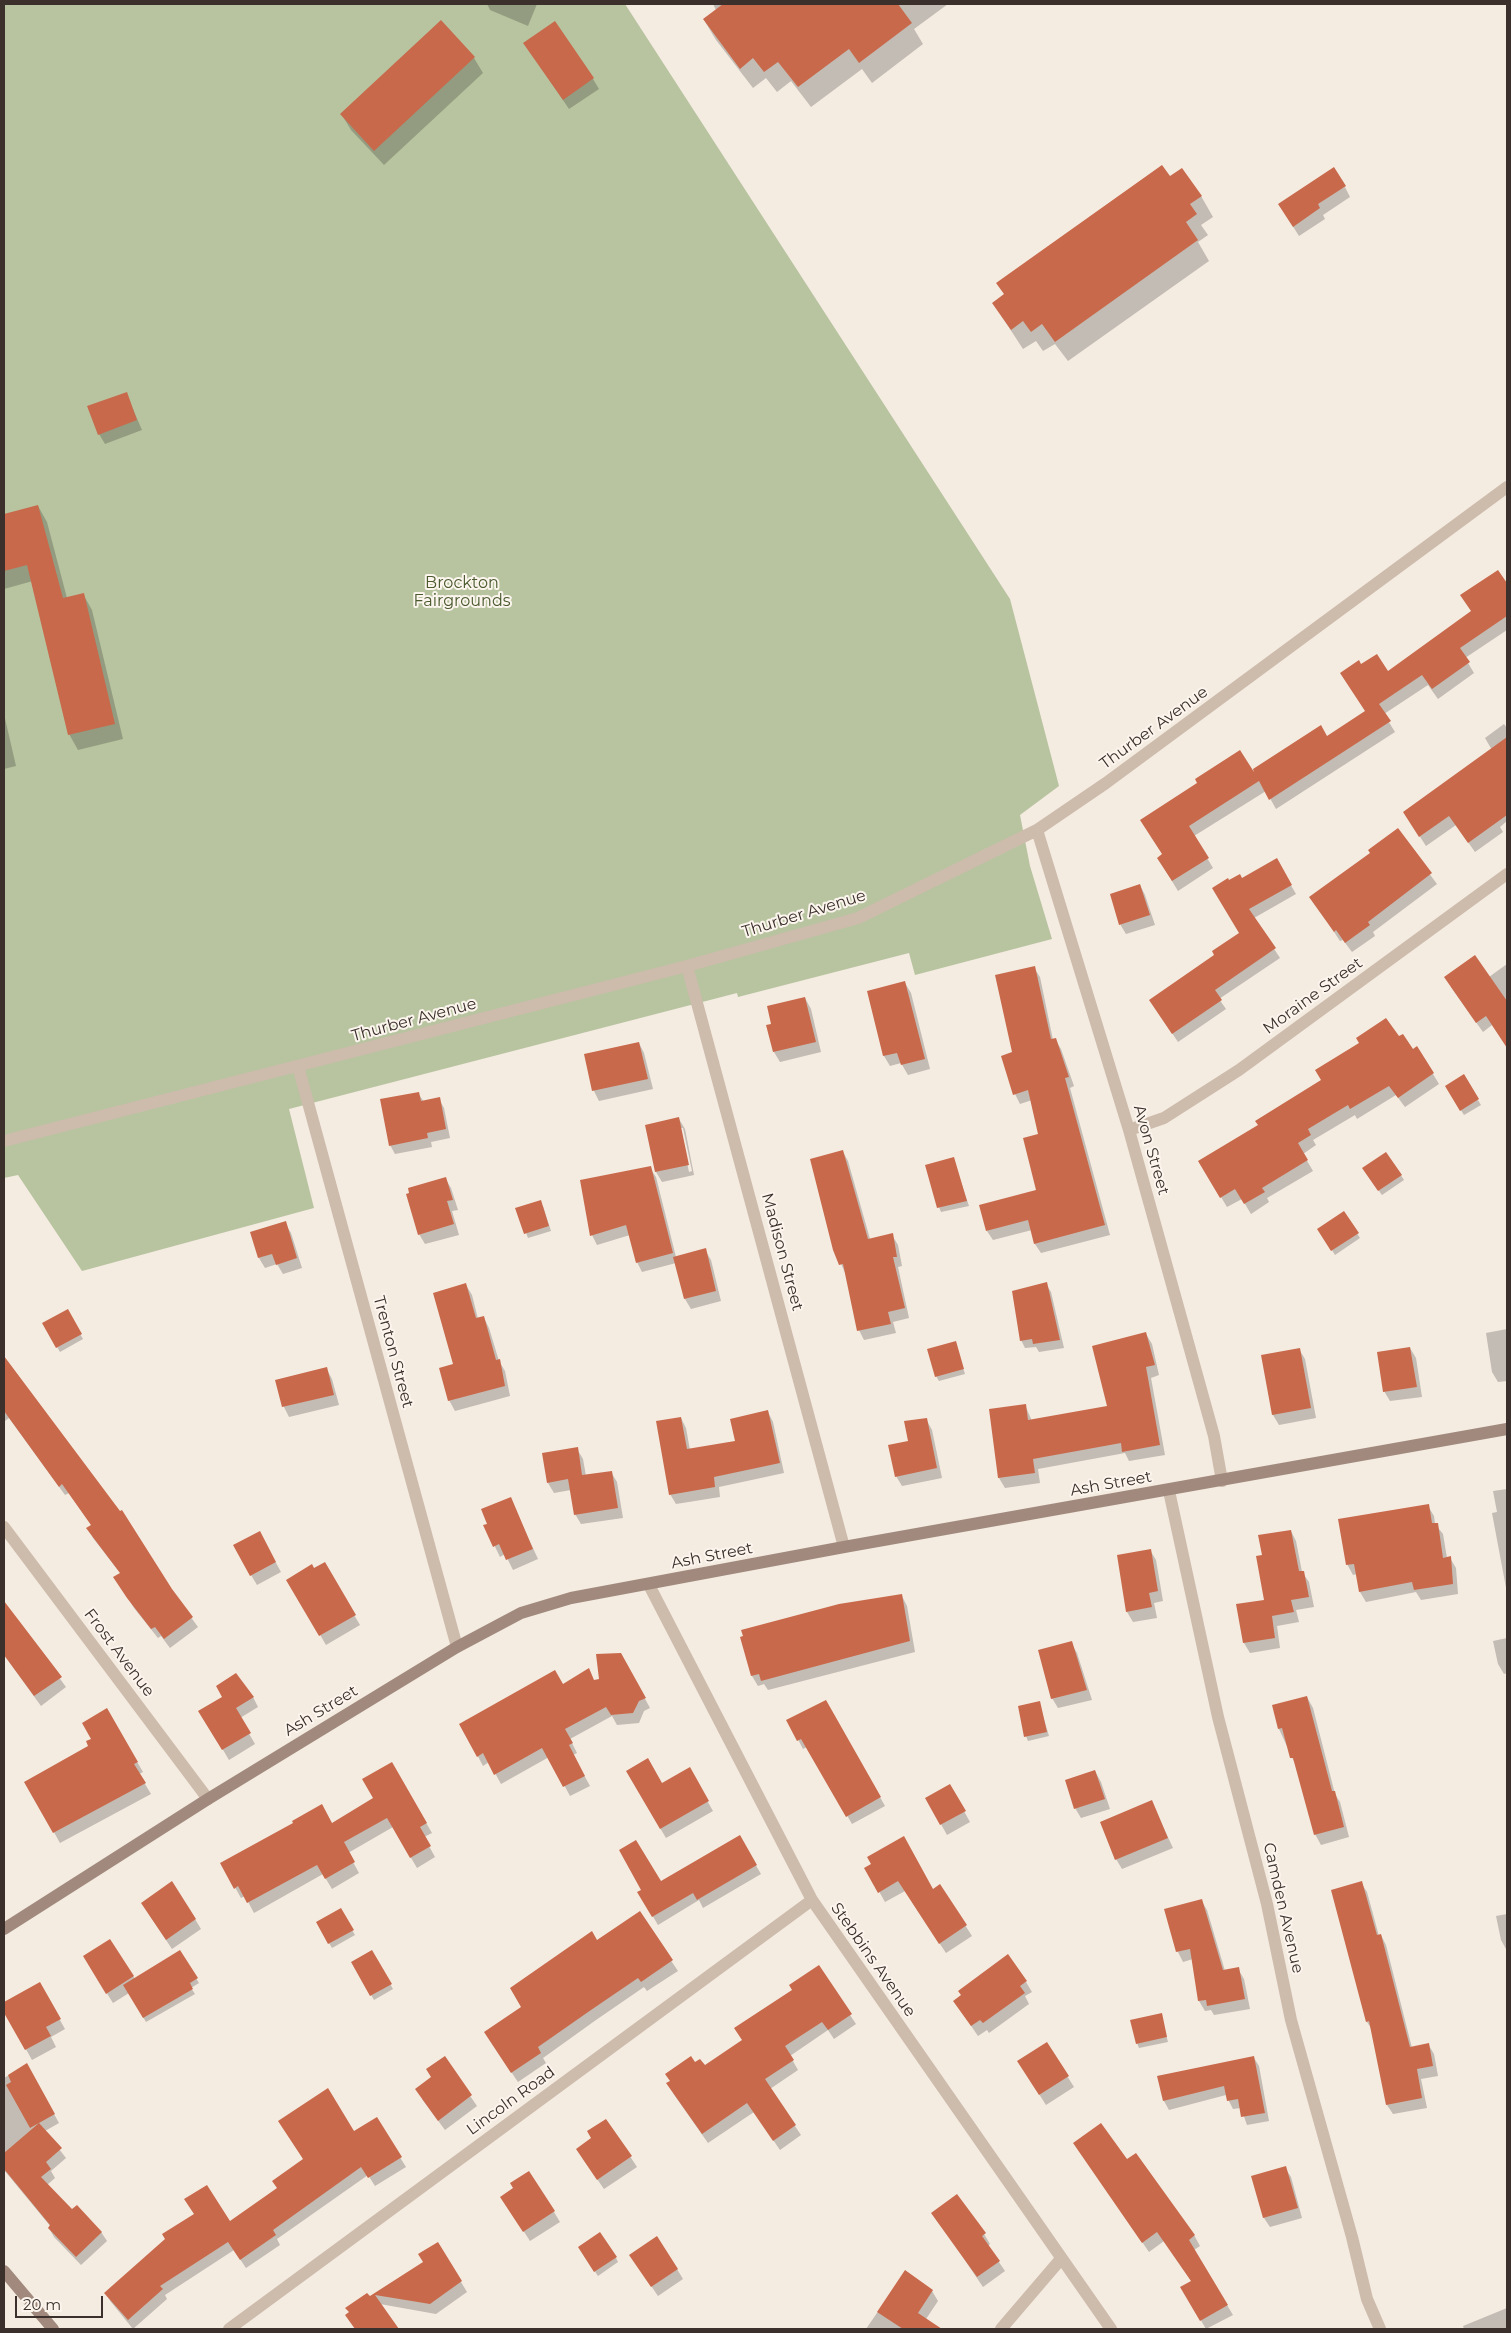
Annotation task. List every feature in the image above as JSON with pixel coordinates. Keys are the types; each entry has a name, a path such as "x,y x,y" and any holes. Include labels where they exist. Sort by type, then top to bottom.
{"street":[{"name":"Thurber Avenue","path":"4,1141 687,966 858,918 1037,830 1106,783 1507,488"},
{"name":"Avon Street","path":"1037,830 1129,1130 1214,1436 1222,1482"},
{"name":"Moraine Street","path":"1129,1130 1164,1118 1240,1070 1507,874"},
{"name":"Madison Street","path":"687,966 844,1547"},
{"name":"Trenton Street","path":"298,1066 457,1647"},
{"name":"Ash Street","path":"4,1929 208,1799 457,1647 522,1613 571,1598 649,1585 844,1547 1222,1482 1507,1429"},
{"name":"Camden Avenue","path":"1169,1491 1218,1717 1267,1904 1291,2020 1352,2237 1367,2299 1380,2329"},
{"name":"Frost Avenue","path":"4,1527 208,1799"},
{"name":"Stebbins Avenue","path":"649,1585 812,1900 1060,2260 1111,2329"},
{"name":"Lincoln Road","path":"229,2329 812,1900"},
{"path":"1001,2329 1060,2260"},
{"path":"4,2271 53,2329"}],"green space":[{"name":"Brockton Fairgrounds","path":"4,4 625,4 1010,599 1059,786 1020,815 1030,866 1052,939 915,975 909,953 738,997 737,993 289,1109 314,1208 82,1271 18,1175 4,1178"}],"building":[{"path":"723,4 898,4 912,23 859,63 849,49 798,87 778,62 764,72 753,58 740,69 703,19"},
{"path":"441,20 475,57 374,151 340,114"},
{"path":"555,21 594,78 563,100 523,43"},
{"path":"1162,165 1170,176 1182,168 1202,196 1190,204 1197,214 1186,222 1198,240 1055,342 1042,324 1031,332 1023,321 1011,330 992,303 1004,294 996,283"},
{"path":"1334,167 1346,186 1318,204 1320,208 1293,227 1278,204"},
{"path":"127,392 137,420 98,435 87,406"},
{"path":"38,505 63,598 84,593 115,724 68,735 27,565 4,571 4,514"},
{"path":"1498,570 1507,583 1507,616 1460,648 1470,662 1432,689 1422,675 1379,704 1391,721 1269,800 1259,781 1189,826 1209,858 1172,881 1157,858 1162,854 1140,820 1197,783 1195,779 1240,750 1254,772 1253,769 1321,725 1327,736 1365,711 1340,673 1359,660 1361,664 1377,654 1388,671 1471,611 1460,595"},
{"path":"1507,737 1507,815 1468,843 1449,816 1419,837 1403,812"},
{"path":"1398,828 1432,873 1368,922 1370,925 1345,943 1336,930 1334,932 1309,897 1370,853 1368,850"},
{"path":"1277,858 1292,885 1249,909 1276,948 1215,990 1222,1000 1172,1034 1149,1000 1214,955 1212,951 1239,933 1212,888 1228,878 1229,880 1240,874 1242,878"},
{"path":"1140,884 1150,915 1119,925 1110,894"},
{"path":"1475,955 1507,1001 1507,1048 1486,1016 1476,1023 1444,977"},
{"path":"1035,966 1051,1039 1056,1038 1069,1077 1065,1078 1105,1225 1034,1244 1028,1220 986,1231 979,1205 1036,1190 1023,1138 1038,1134 1028,1090 1013,1095 1001,1056 1012,1052 995,975"},
{"path":"905,981 925,1059 901,1065 897,1053 883,1056 867,991"},
{"path":"805,997 816,1042 773,1052 766,1025 771,1024 767,1006"},
{"path":"1386,1018 1399,1036 1403,1034 1413,1049 1417,1046 1434,1073 1398,1098 1389,1086 1350,1109 1348,1105 1308,1129 1311,1135 1298,1143 1308,1160 1262,1188 1265,1192 1244,1204 1235,1189 1220,1198 1198,1161 1258,1125 1255,1121 1321,1080 1315,1070 1359,1043 1356,1038"},
{"path":"639,1042 648,1079 592,1091 584,1054"},
{"path":"1464,1074 1479,1099 1460,1111 1445,1086"},
{"path":"419,1092 421,1101 440,1097 446,1129 427,1133 428,1138 389,1146 380,1099"},
{"path":"679,1117 689,1165 655,1172 645,1125"},
{"path":"843,1150 868,1239 893,1233 897,1257 893,1257 905,1308 888,1312 891,1324 857,1331 843,1264 839,1265 833,1250 810,1159"},
{"path":"1386,1152 1402,1175 1378,1191 1362,1168"},
{"path":"954,1157 967,1201 937,1208 925,1165"},
{"path":"651,1166 673,1253 636,1263 626,1225 590,1236 580,1180"},
{"path":"446,1177 453,1200 447,1201 454,1224 418,1235 406,1194 409,1193 408,1188"},
{"path":"541,1200 549,1226 524,1234 515,1208"},
{"path":"1344,1211 1359,1233 1331,1251 1317,1229"},
{"path":"286,1221 297,1258 276,1265 272,1254 258,1258 250,1232"},
{"path":"706,1248 716,1291 684,1299 673,1257"},
{"path":"1047,1282 1060,1340 1033,1344 1032,1339 1020,1341 1012,1291"},
{"path":"466,1283 476,1318 484,1316 496,1360 500,1359 505,1386 448,1401 439,1368 453,1364 433,1293"},
{"path":"68,1309 82,1334 56,1348 42,1323"},
{"path":"1146,1332 1155,1365 1146,1367 1160,1445 1122,1452 1121,1443 1033,1459 1035,1473 998,1478 989,1409 1026,1404 1028,1420 1107,1406 1092,1346"},
{"path":"956,1341 964,1369 935,1377 927,1349"},
{"path":"1410,1347 1417,1387 1383,1392 1377,1352"},
{"path":"1300,1348 1311,1408 1272,1415 1261,1355"},
{"path":"4,1356 120,1511 122,1510 172,1589 193,1617 164,1639 155,1627 151,1629 127,1598 113,1577 120,1573 86,1528 91,1525 62,1484 59,1487 4,1411"},
{"path":"327,1367 334,1395 282,1407 275,1380"},
{"path":"768,1410 780,1463 714,1477 715,1487 669,1495 656,1421 681,1417 687,1449 735,1441 730,1419"},
{"path":"927,1418 937,1468 895,1477 888,1445 908,1441 904,1421"},
{"path":"578,1447 582,1475 612,1471 618,1508 574,1515 568,1479 547,1483 542,1453"},
{"path":"511,1497 533,1549 506,1560 499,1544 493,1547 483,1525 487,1524 481,1509"},
{"path":"1429,1504 1432,1523 1438,1523 1443,1558 1451,1556 1453,1584 1414,1590 1412,1582 1359,1592 1354,1564 1346,1565 1338,1519"},
{"path":"1291,1530 1299,1571 1304,1571 1309,1597 1291,1600 1294,1612 1272,1616 1275,1638 1243,1643 1236,1604 1264,1600 1256,1556 1262,1555 1258,1535"},
{"path":"260,1531 276,1562 250,1576 233,1545"},
{"path":"1151,1549 1158,1591 1149,1593 1152,1607 1126,1612 1117,1555"},
{"path":"325,1562 356,1615 319,1636 286,1580 312,1564 314,1568"},
{"path":"902,1594 910,1641 761,1681 759,1674 751,1676 740,1637 743,1636 741,1630 839,1604"},
{"path":"4,1601 62,1677 34,1696 4,1655"},
{"path":"1072,1641 1087,1690 1051,1699 1038,1650"},
{"path":"621,1653 646,1698 639,1701 633,1713 611,1715 606,1707 565,1729 573,1743 569,1745 585,1776 563,1787 542,1748 494,1775 483,1753 477,1757 459,1724 555,1670 563,1684 589,1668 594,1680 599,1679 596,1654"},
{"path":"236,1673 254,1697 236,1708 251,1733 222,1750 198,1711 222,1697 216,1686"},
{"path":"1307,1696 1332,1791 1335,1791 1344,1827 1314,1835 1293,1758 1290,1758 1282,1728 1278,1729 1272,1705"},
{"path":"826,1700 881,1797 846,1817 801,1739 797,1741 786,1720"},
{"path":"1040,1701 1047,1732 1024,1737 1018,1706"},
{"path":"107,1708 138,1762 134,1764 146,1783 53,1833 24,1782 88,1746 86,1741 91,1739 82,1723"},
{"path":"648,1758 662,1783 690,1767 709,1801 660,1829 626,1771"},
{"path":"392,1762 427,1823 420,1827 431,1846 410,1858 387,1818 344,1842 355,1862 325,1879 317,1865 247,1903 238,1886 234,1889 220,1863 293,1823 292,1821 322,1804 332,1823 373,1798 362,1779"},
{"path":"1095,1770 1105,1799 1074,1809 1065,1780"},
{"path":"950,1784 966,1811 940,1825 925,1798"},
{"path":"1152,1800 1168,1838 1115,1860 1100,1822"},
{"path":"740,1835 757,1865 697,1900 693,1893 652,1917 637,1892 641,1890 619,1850 636,1840 661,1881"},
{"path":"904,1836 933,1889 940,1884 967,1925 939,1944 898,1881 878,1893 864,1868 871,1864 867,1857"},
{"path":"172,1881 196,1919 166,1940 141,1903"},
{"path":"1362,1881 1377,1935 1381,1934 1410,2047 1429,2043 1433,2066 1417,2069 1422,2098 1386,2105 1369,2021 1366,2022 1331,1890"},
{"path":"1202,1899 1223,1970 1239,1967 1245,1999 1207,2006 1206,2000 1198,2001 1190,1949 1176,1952 1164,1909"},
{"path":"341,1908 354,1930 328,1944 316,1922"},
{"path":"640,1911 673,1960 641,1982 638,1978 591,2010 538,2047 541,2053 511,2073 484,2032 521,2007 510,1988 592,1931 597,1940"},
{"path":"110,1939 134,1976 106,1994 83,1956"},
{"path":"180,1950 198,1978 190,1983 193,1989 143,2018 123,1985"},
{"path":"372,1950 392,1984 370,1996 351,1962"},
{"path":"1008,1954 1027,1981 1020,1986 1025,1993 983,2023 980,2020 971,2026 953,2001 961,1995 958,1991"},
{"path":"819,1965 852,2014 828,2030 822,2022 785,2046 794,2060 765,2079 796,2125 773,2141 747,2103 702,2134 666,2083 670,2081 665,2074 691,2056 695,2062 700,2059 705,2065 742,2040 734,2028 792,1990 789,1985"},
{"path":"40,1982 61,2019 46,2027 51,2036 25,2050 4,2013 4,2002"},
{"path":"1162,2013 1167,2037 1136,2044 1130,2020"},
{"path":"1047,2042 1069,2076 1039,2095 1017,2061"},
{"path":"445,2056 472,2095 438,2121 415,2089 431,2077 426,2069"},
{"path":"1254,2056 1265,2113 1241,2117 1238,2099 1227,2101 1224,2086 1163,2101 1157,2076"},
{"path":"27,2063 55,2114 30,2128 6,2085 11,2082 8,2075"},
{"path":"328,2088 354,2131 377,2117 402,2157 368,2178 361,2167 273,2230 276,2235 240,2260 228,2242 160,2286 163,2289 128,2320 104,2293 165,2239 162,2234 194,2214 184,2199 207,2185 230,2221 277,2188 272,2181 303,2159 278,2121"},
{"path":"606,2119 632,2156 597,2180 576,2149 591,2138 587,2131"},
{"path":"39,2123 62,2148 46,2162 51,2169 41,2177 72,2209 77,2205 102,2232 76,2257 48,2228 50,2225 4,2169 4,2153"},
{"path":"1101,2123 1127,2159 1136,2153 1195,2235 1189,2240 1228,2305 1200,2321 1180,2287 1191,2281 1157,2232 1142,2243 1073,2143"},
{"path":"1286,2166 1298,2208 1263,2218 1251,2176"},
{"path":"529,2171 555,2211 523,2232 500,2197 513,2188 510,2183"},
{"path":"957,2194 986,2233 982,2236 1000,2261 977,2277 931,2213"},
{"path":"600,2232 617,2257 594,2272 578,2247"},
{"path":"657,2236 678,2269 651,2287 629,2255"},
{"path":"438,2242 462,2281 430,2304 375,2295 399,2329 355,2329 345,2315 349,2312 345,2308 367,2293 370,2296 423,2262 418,2254"},
{"path":"905,2270 933,2290 918,2313 942,2329 903,2329 877,2312"}]}
